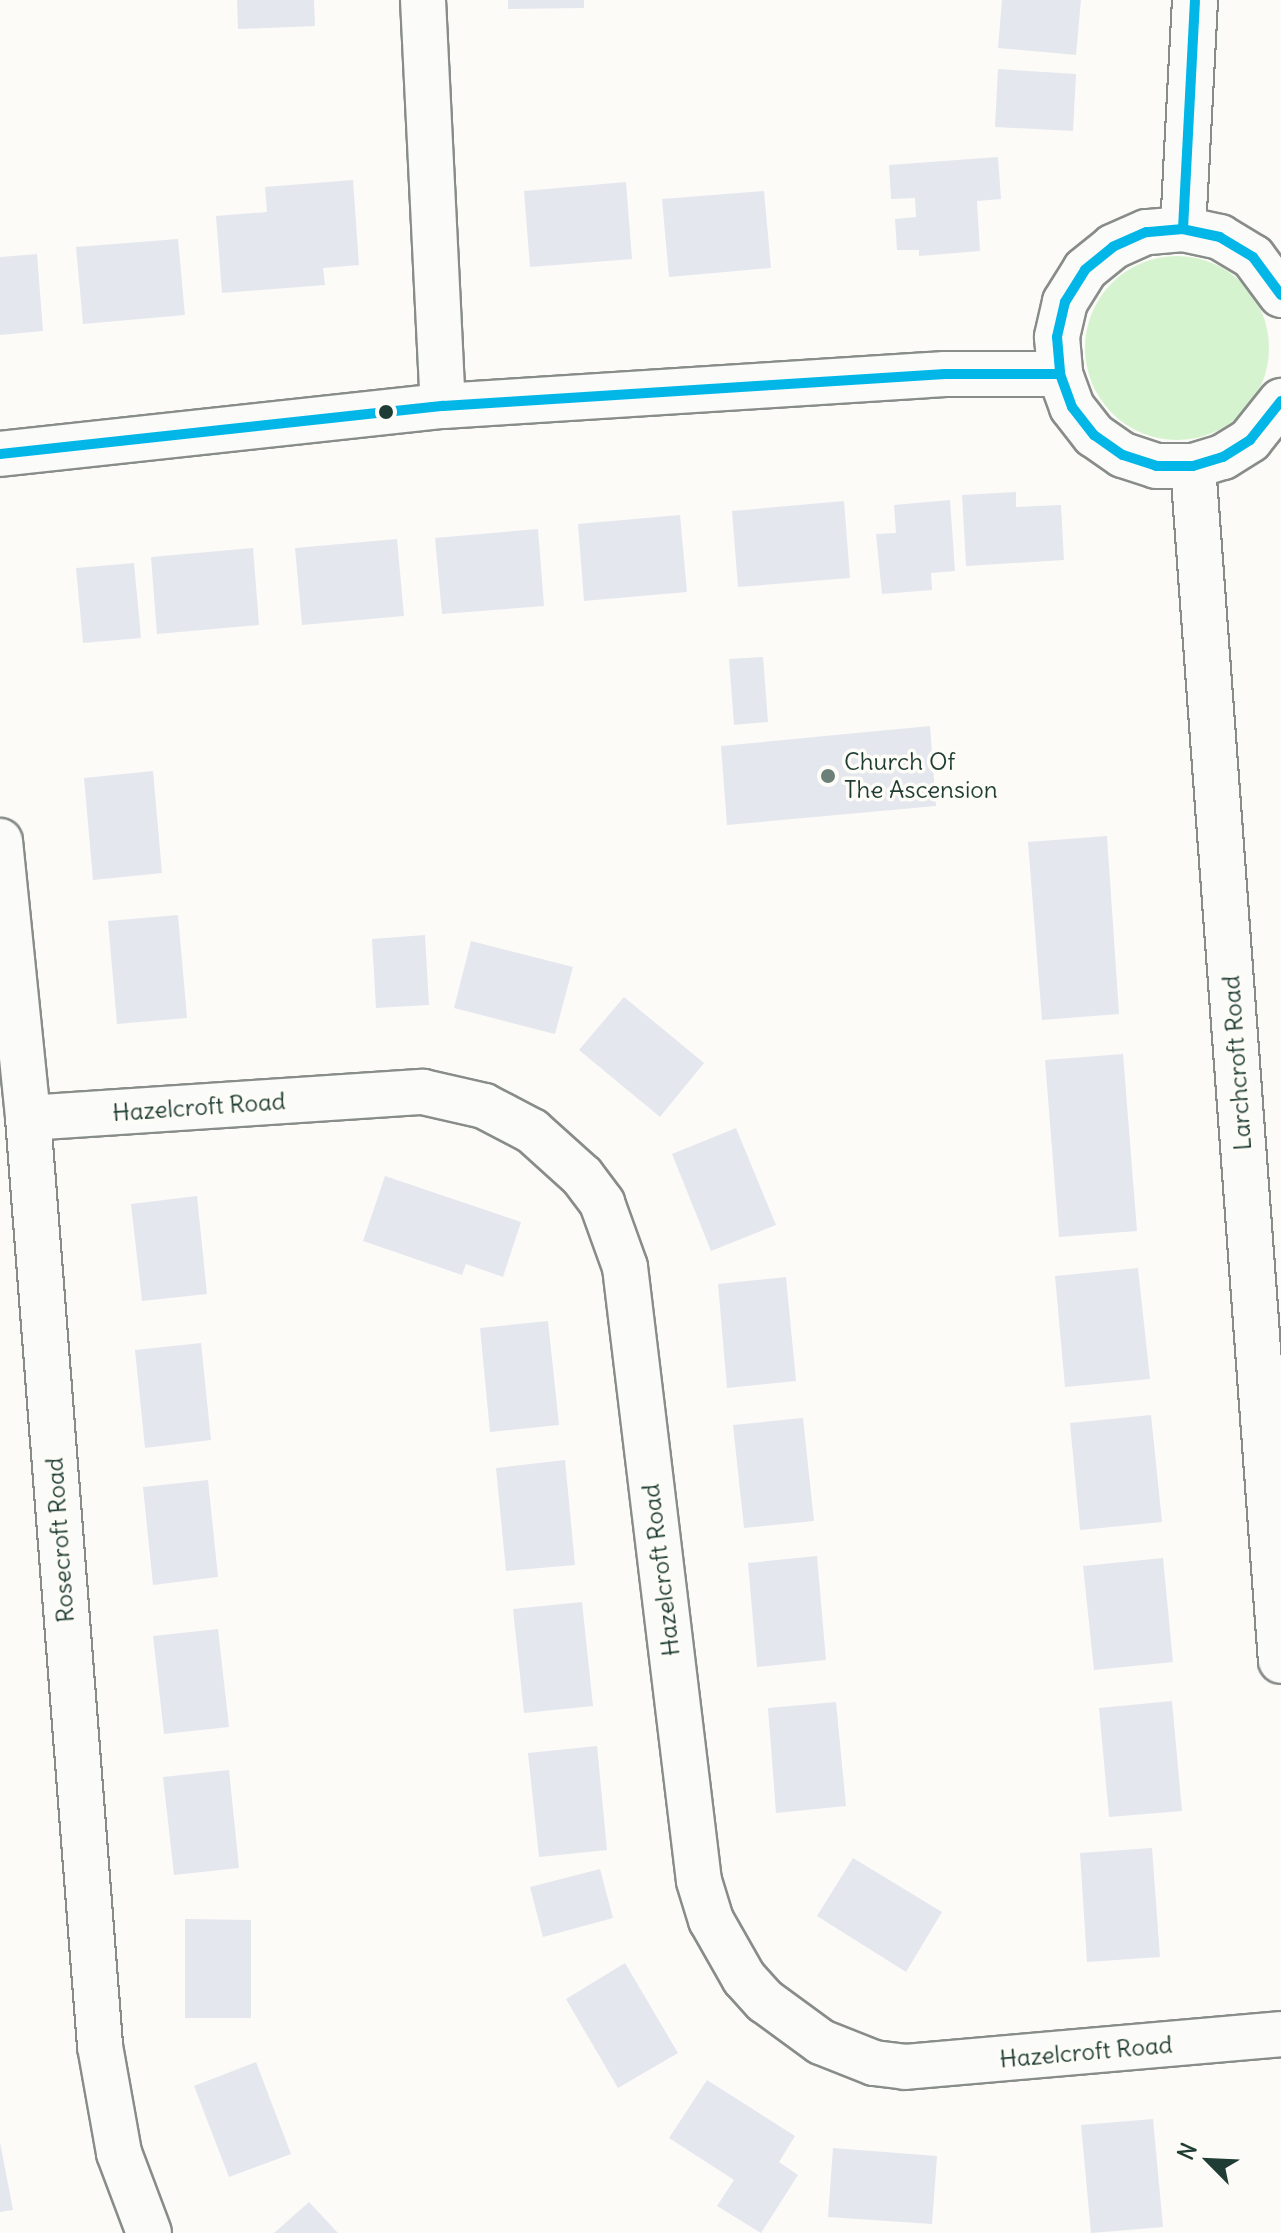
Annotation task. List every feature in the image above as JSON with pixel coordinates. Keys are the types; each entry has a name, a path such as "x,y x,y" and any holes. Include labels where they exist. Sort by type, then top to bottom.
{"street":[{"path":"423,0 443,406"},
{"path":"1183,229 1195,0"},
{"path":"1281,295 1253,257 1220,237 1183,229 1146,232 1113,247 1085,270 1065,302 1057,337 1060,374 1072,407 1094,435 1123,455 1156,466 1193,466 1223,457 1250,440 1281,401"},
{"path":"0,454 443,406 945,374 1060,374"},
{"name":"Larchcroft Road","path":"1193,466 1281,1661"},
{"name":"Rosecroft Road","path":"0,841 28,1118 100,2046 119,2153 149,2233"},
{"name":"Hazelcroft Road","path":"28,1118 423,1092 484,1106 532,1131 582,1176 602,1203 625,1267 699,1881 711,1920 744,1978 765,2001 821,2042 874,2063 905,2067 1281,2034"}],"green space":[{"path":"1177,256 1212,263 1242,283 1262,313 1269,348 1262,383 1242,413 1212,433 1177,440 1142,433 1112,413 1092,383 1085,348 1092,313 1112,283 1142,263"}],"building":[{"path":"237,0 314,0 315,26 238,29"},
{"path":"508,0 584,0 584,8 508,9"},
{"path":"1002,0 1081,0 1076,55 998,48"},
{"path":"998,69 1076,74 1073,131 995,127"},
{"path":"998,157 1001,199 977,201 980,251 919,256 919,250 897,250 895,219 916,217 915,198 891,199 889,165"},
{"path":"353,180 359,265 323,268 325,285 222,293 216,216 267,212 265,187"},
{"path":"626,182 632,259 530,267 524,191"},
{"path":"764,191 771,268 669,277 662,199"},
{"path":"178,239 185,315 83,324 76,247"},
{"path":"37,254 43,331 0,335 0,257"},
{"path":"1016,492 1016,507 1061,505 1064,560 966,566 962,495"},
{"path":"950,500 955,571 931,573 932,590 882,594 876,534 896,533 894,505"},
{"path":"844,501 850,578 738,587 732,511"},
{"path":"680,515 687,592 584,601 578,524"},
{"path":"538,529 544,606 442,614 435,538"},
{"path":"397,539 404,616 302,625 295,548"},
{"path":"253,548 259,625 157,634 151,557"},
{"path":"134,563 141,638 83,643 76,568"},
{"path":"763,657 768,722 734,725 729,659"},
{"name":"Church Of The Ascension","path":"930,726 936,806 727,825 721,746"},
{"path":"153,771 162,873 93,880 84,778"},
{"path":"1107,836 1119,1014 1042,1020 1028,842"},
{"path":"178,915 187,1018 117,1024 108,921"},
{"path":"425,935 429,1005 376,1008 372,939"},
{"path":"471,941 573,967 555,1034 454,1008"},
{"path":"624,997 704,1063 660,1117 579,1050"},
{"path":"1123,1054 1137,1231 1059,1237 1045,1060"},
{"path":"736,1128 776,1225 711,1251 672,1154"},
{"path":"385,1176 521,1222 503,1277 466,1264 462,1275 363,1241"},
{"path":"197,1196 207,1294 142,1301 131,1204"},
{"path":"1138,1268 1150,1379 1065,1387 1055,1276"},
{"path":"786,1277 796,1381 727,1388 718,1284"},
{"path":"548,1321 559,1425 490,1432 480,1328"},
{"path":"201,1343 211,1440 145,1448 135,1350"},
{"path":"1151,1415 1162,1522 1080,1530 1070,1423"},
{"path":"803,1418 814,1521 744,1528 733,1425"},
{"path":"565,1460 575,1565 506,1571 496,1468"},
{"path":"208,1480 218,1577 153,1585 143,1487"},
{"path":"817,1556 826,1660 757,1667 748,1563"},
{"path":"1163,1558 1173,1662 1094,1670 1083,1566"},
{"path":"582,1602 593,1706 524,1713 513,1609"},
{"path":"218,1629 229,1727 164,1734 153,1636"},
{"path":"1172,1701 1182,1811 1109,1817 1099,1708"},
{"path":"836,1702 846,1806 776,1813 768,1708"},
{"path":"597,1746 607,1850 539,1857 528,1753"},
{"path":"229,1770 239,1868 174,1875 163,1777"},
{"path":"1152,1848 1160,1957 1087,1962 1080,1853"},
{"path":"853,1858 942,1912 906,1972 817,1916"},
{"path":"600,1869 613,1918 543,1937 530,1887"},
{"path":"185,1919 251,1920 251,2018 185,2018"},
{"path":"625,1963 678,2053 618,2088 566,1999"},
{"path":"256,2062 291,2154 229,2177 194,2086"},
{"path":"707,2080 795,2136 779,2162 798,2175 761,2233 717,2206 734,2180 669,2138"},
{"path":"1153,2119 1163,2227 1091,2233 1081,2125"},
{"path":"0,2142 13,2210 0,2212"},
{"path":"833,2148 937,2156 932,2224 828,2217"},
{"path":"309,2202 338,2233 274,2233"}],"transit line":[{"path":"1183,229 1195,0"},
{"path":"1281,295 1253,257 1220,237 1183,229 1146,232 1113,247 1085,270 1065,302 1057,337 1060,374 1072,407 1094,435 1123,455 1156,466 1193,466 1223,457 1250,440 1281,401"},
{"path":"0,454 443,406 945,374 1060,374"}],"place":[{"name":"Church Of The Ascension","path":"828,776"}]}
